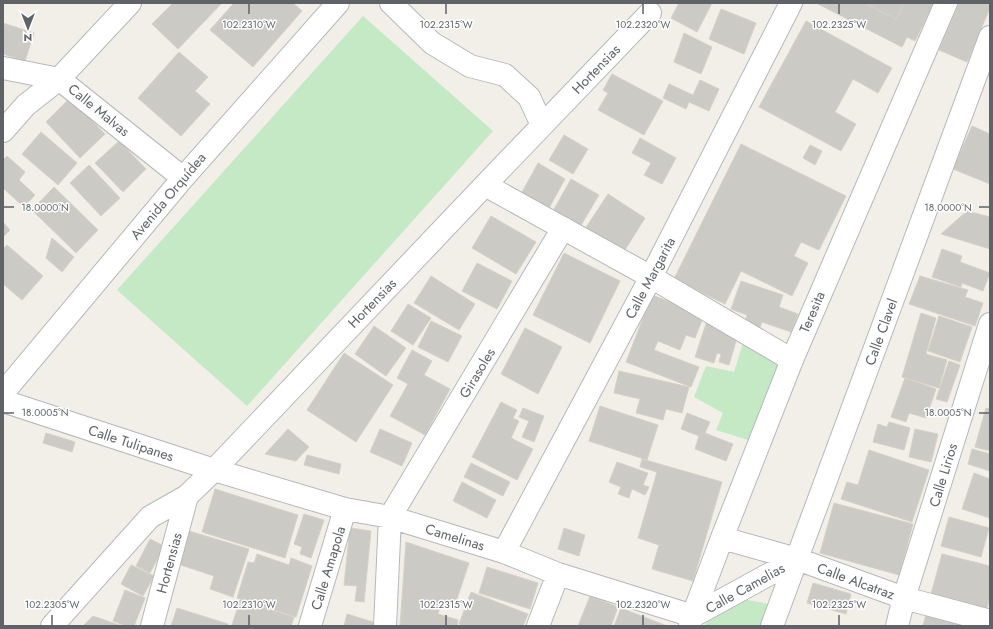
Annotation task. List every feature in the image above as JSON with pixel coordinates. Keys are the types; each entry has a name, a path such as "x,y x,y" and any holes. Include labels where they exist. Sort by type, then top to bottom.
{"street":[{"path":"3,131 26,105 59,79 130,3"},
{"name":"Avenida Orquídea","path":"3,393 183,178 338,3"},
{"path":"391,3 432,43 470,66 504,75 528,97 542,126"},
{"name":"Calle Margarita","path":"504,552 651,277 791,3"},
{"name":"Teresita","path":"691,621 792,360 946,3"},
{"name":"Hortensias","path":"152,626 187,496 214,470 650,13"},
{"name":"Calle Clavel","path":"772,626 990,38"},
{"name":"Calle Malvas","path":"3,68 59,79 183,178"},
{"path":"485,185 651,277 792,360"},
{"name":"Girasoles","path":"390,517 563,228"},
{"name":"Calle Lirios","path":"897,626 904,598 990,324"},
{"name":"Calle Tulipanes","path":"3,401 214,470"},
{"name":"Camelinas","path":"214,470 345,509 390,517 504,552 558,574 691,621"},
{"path":"52,626 150,517 187,496"},
{"name":"Calle Amapola","path":"310,626 345,509"},
{"path":"385,626 390,517"},
{"name":"Calle Alcatraz","path":"722,538 797,559 904,598 990,621"},
{"name":"Calle Camelias","path":"691,621 797,559"},
{"path":"538,626 558,574"}],"green space":[{"path":"363,16 493,131 247,406 117,290"},
{"path":"743,343 780,367 748,440 716,430 723,413 694,397 706,366 734,372"},
{"path":"716,594 769,604 761,626 705,626"}],"building":[{"path":"173,3 222,3 178,49 152,24"},
{"path":"234,3 293,3 302,11 253,67 210,30"},
{"path":"679,3 712,3 697,32 671,18"},
{"path":"816,3 864,3 896,19 904,3 934,3 915,41 907,37 902,47"},
{"path":"864,3 904,3 896,19"},
{"path":"959,3 990,3 990,8 967,62 939,50"},
{"path":"721,9 756,23 744,54 709,39"},
{"path":"806,21 892,68 878,93 853,79 835,112 856,124 841,151 759,107"},
{"path":"3,23 34,33 25,61 3,54"},
{"path":"684,33 712,47 701,74 674,62"},
{"path":"179,52 208,77 195,91 210,104 181,136 138,98"},
{"path":"612,74 663,101 644,135 598,110 608,93 603,90"},
{"path":"700,80 719,89 709,111 689,102 686,109 663,98 669,84 693,95"},
{"path":"70,98 105,134 80,158 46,122"},
{"path":"972,126 990,134 990,184 953,169"},
{"path":"41,132 77,163 58,185 22,154"},
{"path":"564,135 588,149 573,174 549,160"},
{"path":"640,138 676,158 662,184 644,175 651,163 632,153"},
{"path":"119,141 146,169 123,192 95,163"},
{"path":"741,144 846,196 819,250 801,242 794,256 808,263 792,296 741,271 725,304 674,279"},
{"path":"810,145 822,151 815,165 803,158"},
{"path":"7,156 25,172 19,180 35,195 24,207 3,188 3,160"},
{"path":"538,163 565,179 548,210 521,194"},
{"path":"89,165 120,198 101,216 70,183"},
{"path":"571,179 599,195 580,227 553,211"},
{"path":"54,187 98,230 76,253 32,210"},
{"path":"608,194 645,218 623,253 585,229"},
{"path":"967,211 990,217 990,249 941,234"},
{"path":"491,216 536,242 516,274 472,248"},
{"path":"3,222 10,230 3,237"},
{"path":"52,238 74,257 62,272 46,258"},
{"path":"7,245 43,276 22,300 3,284 3,249"},
{"path":"942,249 962,256 960,262 990,273 983,291 962,283 961,287 932,277"},
{"path":"564,253 620,281 590,343 533,315"},
{"path":"477,263 512,281 497,309 462,291"},
{"path":"431,276 475,304 459,330 414,303"},
{"path":"920,276 968,290 965,297 983,303 975,326 909,304"},
{"path":"741,281 783,295 779,307 798,314 791,332 762,322 759,330 744,325 747,315 731,309"},
{"path":"652,295 704,315 695,338 686,335 680,350 658,341 654,350 699,367 691,387 626,362"},
{"path":"408,304 431,318 413,345 391,331"},
{"path":"921,313 936,318 926,354 947,360 939,388 902,377"},
{"path":"939,316 972,327 960,362 928,351"},
{"path":"431,321 462,336 448,362 418,347"},
{"path":"707,321 739,331 729,365 719,362 721,354 717,353 714,363 695,357"},
{"path":"374,326 406,348 386,376 355,354"},
{"path":"525,328 562,347 538,394 501,374"},
{"path":"412,350 432,361 424,375 450,389 425,435 390,416 408,384 397,378"},
{"path":"344,353 393,385 356,442 307,410"},
{"path":"949,361 960,365 947,402 936,399"},
{"path":"619,371 689,387 682,413 666,409 663,420 636,413 640,399 614,393"},
{"path":"905,378 936,389 926,418 909,413 906,422 891,417"},
{"path":"501,402 517,410 513,418 519,421 511,438 533,449 517,480 472,457"},
{"path":"600,406 658,425 647,460 589,441"},
{"path":"523,408 544,416 534,442 522,437 529,421 519,417"},
{"path":"986,408 990,409 990,451 975,447"},
{"path":"687,413 710,422 705,433 733,444 726,461 695,449 699,436 681,429"},
{"path":"889,422 910,428 904,450 873,442 878,424 887,427"},
{"path":"288,429 309,447 296,461 265,454"},
{"path":"380,429 412,443 402,466 370,452"},
{"path":"915,429 938,434 931,462 909,457"},
{"path":"46,433 75,442 72,452 43,443"},
{"path":"972,449 990,454 990,471 968,464"},
{"path":"869,450 929,470 912,522 841,499 847,482 858,485"},
{"path":"307,455 341,464 339,474 304,465"},
{"path":"642,459 722,482 693,581 652,569 659,545 638,538 657,472 640,467"},
{"path":"617,462 648,473 643,485 649,487 645,495 632,489 629,498 618,494 621,487 609,482"},
{"path":"471,463 510,482 503,496 464,477"},
{"path":"974,473 990,479 990,518 962,509"},
{"path":"462,482 496,500 487,518 453,501"},
{"path":"215,489 298,515 285,558 202,532"},
{"path":"834,503 913,524 899,575 820,553"},
{"path":"304,514 324,520 311,558 300,554 302,547 294,544"},
{"path":"949,517 989,528 981,557 941,546"},
{"path":"350,528 371,531 364,602 355,601 357,586 344,585"},
{"path":"564,528 585,535 579,556 558,549"},
{"path":"189,531 249,549 233,597 210,589 214,576 178,564"},
{"path":"150,539 164,546 150,573 136,566"},
{"path":"406,542 469,563 455,605 442,600 438,614 458,620 457,626 400,626"},
{"path":"257,554 289,565 291,558 312,566 296,617 237,598 248,562 254,563"},
{"path":"942,554 990,566 990,596 987,609 931,594"},
{"path":"131,565 154,576 143,596 121,584"},
{"path":"487,567 538,583 530,609 479,593"},
{"path":"813,583 851,594 846,614 807,603"},
{"path":"125,590 145,598 134,626 126,626 113,621"},
{"path":"471,592 528,614 523,626 465,626 459,624"},
{"path":"590,596 618,607 611,626 578,626"},
{"path":"240,600 294,617 291,626 232,625"},
{"path":"177,608 228,624 228,626 171,626"},
{"path":"621,608 667,626 614,626"},
{"path":"347,614 376,623 375,626 344,626"},
{"path":"926,614 947,620 946,626 923,626"},
{"path":"93,616 122,626 83,626"},
{"path":"947,621 967,626 946,626"}]}
